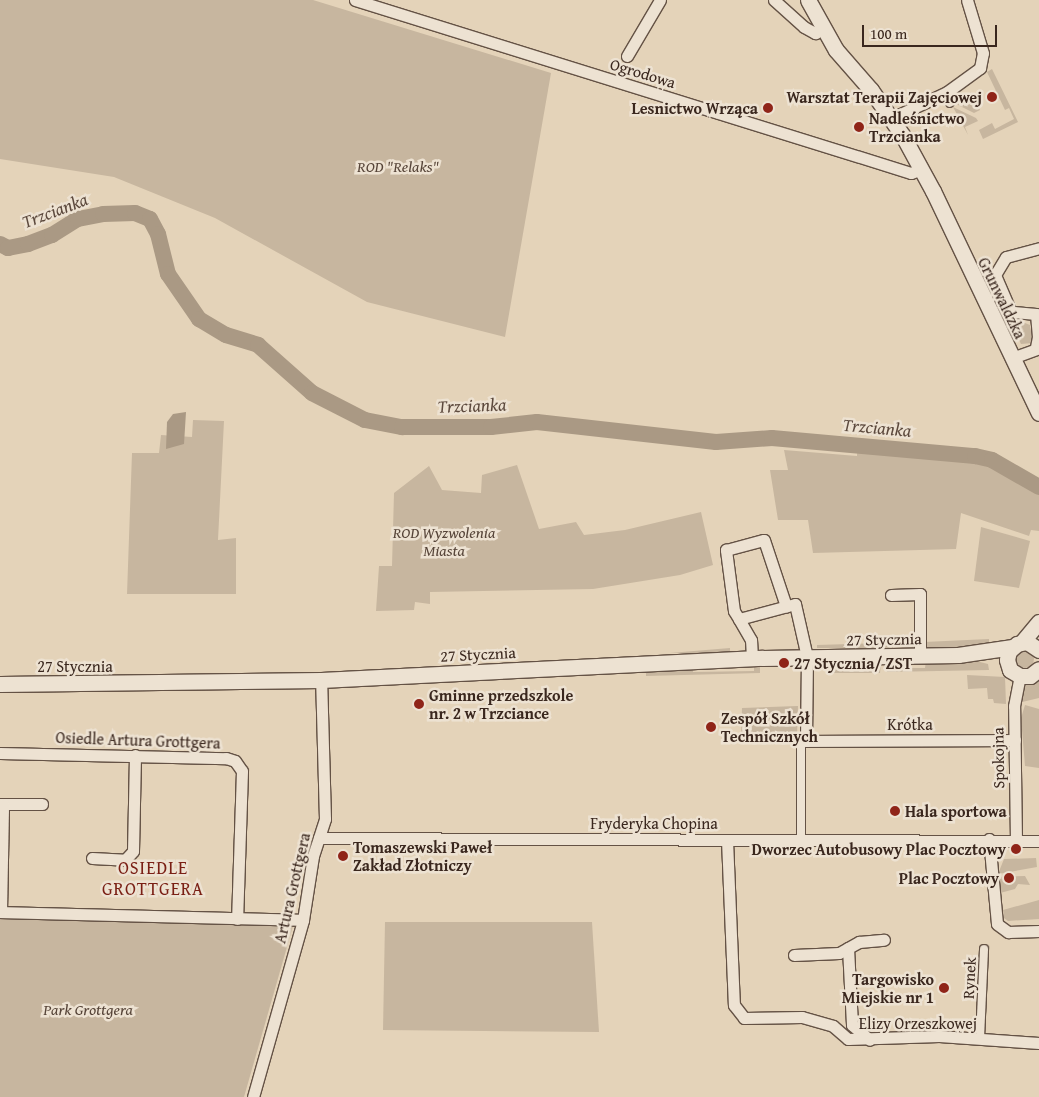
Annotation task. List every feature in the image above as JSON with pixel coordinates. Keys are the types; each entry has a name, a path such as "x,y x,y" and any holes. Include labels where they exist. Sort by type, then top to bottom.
{"main road":[{"name":"Grunwaldzka","path":"808,0 836,50 892,118 922,169 975,282 1039,395"},
{"name":"Grunwaldzka","path":"962,251 986,285 1039,413"},
{"path":"1028,674 1007,655 1039,622"},
{"path":"1017,645 1032,644 1039,650"},
{"name":"27 Stycznia","path":"0,684 321,680 752,658 958,655 1017,645"},
{"name":"27 Stycznia","path":"958,655 992,661 1028,674"}],"street":[{"name":"Ogrodowa","path":"355,0 911,173 922,169"},
{"path":"627,56 660,0"},
{"path":"774,0 804,27 815,32 823,29"},
{"path":"892,118 947,98 973,75 982,63 984,53 967,0"},
{"path":"1016,356 1038,342 1036,314 1011,312 995,275 1006,257 1039,248"},
{"path":"752,658 752,640 734,611 726,550 764,540 786,606"},
{"path":"891,596 920,594 920,656"},
{"path":"739,618 795,604 806,658 806,741 801,744 801,839"},
{"name":"Spokojna","path":"1016,841 1015,692 1028,674"},
{"name":"Artura Grottgera","path":"253,1097 303,920 313,856 325,819 321,680"},
{"name":"Krótka","path":"806,741 1014,740"},
{"name":"Osiedle Artura Grottgera","path":"0,753 226,758 235,761 242,771 237,919"},
{"path":"92,858 124,860 133,851 135,755"},
{"path":"42,804 1,804 0,912 303,920"},
{"name":"Fryderyka Chopina","path":"319,838 989,839"},
{"path":"1039,841 989,839 997,924 1008,932 1039,931"},
{"name":"Elizy Orzeszkowej","path":"727,840 734,1005 738,1013 744,1018 802,1017 832,1026 848,1039 870,1040 939,1036 1039,1043"},
{"path":"794,955 839,953 859,942 884,940"},
{"path":"848,948 852,1025"},
{"name":"Rynek","path":"980,1038 984,948"},
{"path":"832,1026 852,1025 870,1040"}],"green space":[{"name":"ROD \"Relaks\"","path":"0,0 313,0 551,73 505,337 367,302 215,218 114,177 0,159"},
{"path":"992,69 1018,122 983,139 979,130 992,123 995,129 1014,119 1009,108 1005,110 987,72"},
{"path":"958,89 962,97 971,92 980,110 974,113 952,102 948,97"},
{"path":"953,107 976,118 978,121 965,127 968,135"},
{"path":"1005,311 1010,317 1030,325 1033,343 1021,344"},
{"path":"193,420 224,421 218,540 236,538 236,594 127,594 132,453 159,453 161,435 192,437"},
{"path":"857,447 992,461 1039,487 1039,531 1031,530 1029,536 961,513 956,549 813,553 808,520 778,520 770,470 788,470 784,450 857,456"},
{"name":"ROD Wyzwolenia Miasta","path":"517,465 539,529 576,522 584,535 625,530 701,512 713,565 680,575 593,589 430,592 430,604 415,602 414,610 376,611 379,566 392,566 394,493 429,466 442,490 481,493 482,475"},
{"path":"981,527 1030,541 1019,588 974,581"},
{"path":"989,639 989,647 927,649 924,642"},
{"path":"915,642 913,649 817,648 817,645"},
{"path":"730,648 730,652 723,653 670,653"},
{"path":"1021,650 1029,650 1034,655 1032,666 1021,668 1016,663 1016,655"},
{"path":"926,660 980,662 988,664 989,670 887,672 887,668 925,668"},
{"path":"754,663 760,663 760,673 646,676 646,671 692,665 693,672 754,671"},
{"path":"881,663 880,673 830,673 830,664"},
{"path":"967,675 1005,677 1006,704 994,703 993,699 988,699 987,688 968,689"},
{"path":"1039,680 1039,698 1018,703 1021,684"},
{"path":"1025,705 1039,709 1039,768 1025,766 1021,718"},
{"path":"798,706 797,736 741,736 742,708"},
{"path":"1036,858 1037,867 998,874 1004,859"},
{"path":"1025,876 1030,885 1018,884 1015,889 1000,893 998,877"},
{"path":"1039,900 1039,919 1008,921 1004,918 1003,910"},
{"name":"Park Grottgera","path":"0,918 293,926 244,1097 0,1097"},
{"path":"385,922 592,922 599,1032 383,1030"}],"shaded area":[{"path":"186,412 184,444 166,449 167,422 173,414"}],"waterway":[{"name":"Trzcianka","path":"0,244 8,248 28,244 52,235 78,219 103,214 135,213 150,219 158,234 168,274 199,319 226,335 258,345 312,393 365,420 402,427 491,427 537,422 716,442 772,438 975,456 992,460 1039,487"}],"place":[{"name":"Warsztat Terapii Zajęciowej","path":"992,97"},
{"name":"Lesnictwo Wrząca","path":"768,108"},
{"name":"Nadleśnictwo Trzcianka","path":"859,127"},
{"name":"27 Stycznia/ ZST","path":"784,663"},
{"name":"Gminne przedszkole nr. 2 w Trzciance","path":"419,704"},
{"name":"Zespół Szkół Technicznych","path":"711,727"},
{"name":"Hala sportowa","path":"895,811"},
{"name":"Dworzec Autobusowy Plac Pocztowy","path":"1016,849"},
{"name":"Tomaszewski Paweł Zakład Złotniczy","path":"343,856"},
{"name":"Plac Pocztowy","path":"1009,878"},
{"name":"Targowisko Miejskie nr 1","path":"944,988"}],"district":[{"name":"OSIEDLE GROTTGERA","path":"153,880"}]}
